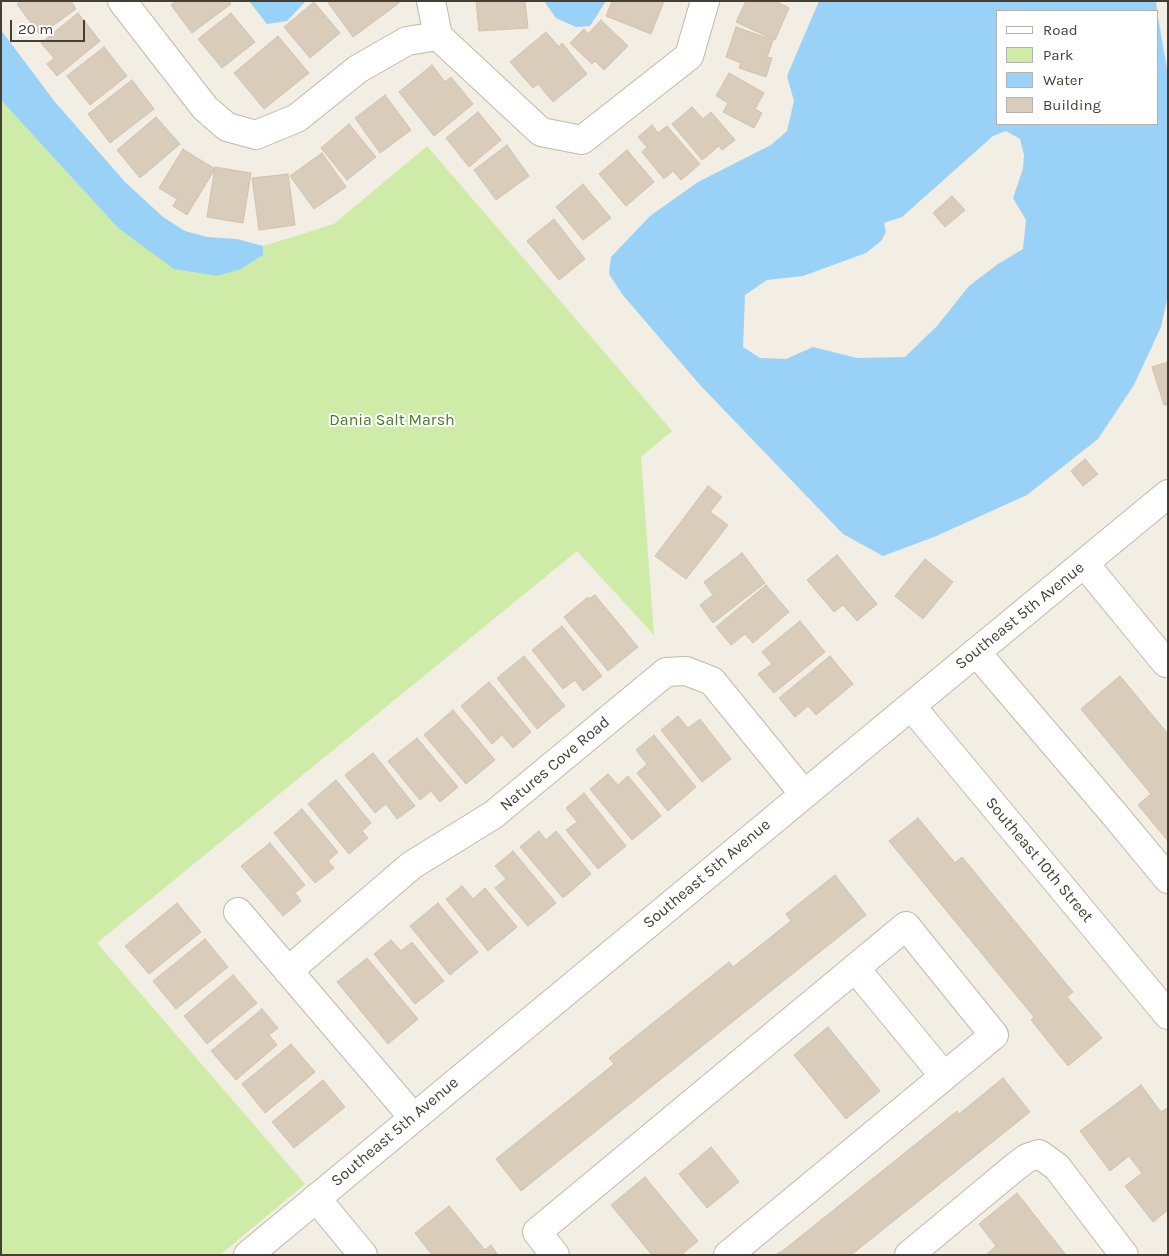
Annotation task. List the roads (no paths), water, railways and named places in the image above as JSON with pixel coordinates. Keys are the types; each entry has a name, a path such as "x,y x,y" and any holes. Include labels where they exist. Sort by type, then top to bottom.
{"street":[{"path":"122,1 204,108 226,127 256,135 297,118 358,69 407,41 438,36"},
{"path":"431,1 438,36 541,132 582,140 689,56 705,1"},
{"name":"Southeast 5th Avenue","path":"248,1255 1168,494"},
{"path":"1084,563 1166,664 1168,662"},
{"path":"976,652 1168,879"},
{"name":"Natures Cove Road","path":"288,970 412,865 493,815 666,672 686,671 712,681 804,794"},
{"name":"Southeast 10th Street","path":"911,706 1168,1015"},
{"path":"238,912 413,1117"},
{"path":"555,1255 537,1232 906,926 994,1035 728,1255"},
{"path":"855,968 944,1076"},
{"path":"909,1255 1015,1167 1027,1158 1039,1154 1057,1167 1124,1255"},
{"path":"316,1198 363,1255"}],"water":[{"path":"249,1 306,1 287,21 267,24"},
{"path":"544,1 606,1 590,26 576,27 556,18"},
{"path":"819,1 1156,1 1157,10 996,10 996,125 1159,125 1159,23 1168,75 1168,295 1161,327 1134,385 1098,439 1027,495 934,537 883,556 843,534 700,385 622,294 609,274 611,257 650,216 698,182 771,145 787,131 794,101 787,76","holes":["1006,131 1020,139 1024,155 1023,169 1013,198 1026,220 1023,249 998,264 969,286 937,326 905,357 857,358 813,347 786,359 760,358 743,347 745,295 767,280 803,276 866,253 881,241 886,232 884,223 902,217 993,136"]},
{"path":"1,30 55,102 125,182 163,217 185,231 207,237 237,239 263,246 263,255 241,269 217,276 174,269 118,228 1,100"}],"park label":[{"name":"Dania Salt Marsh","path":"392,420"}]}
